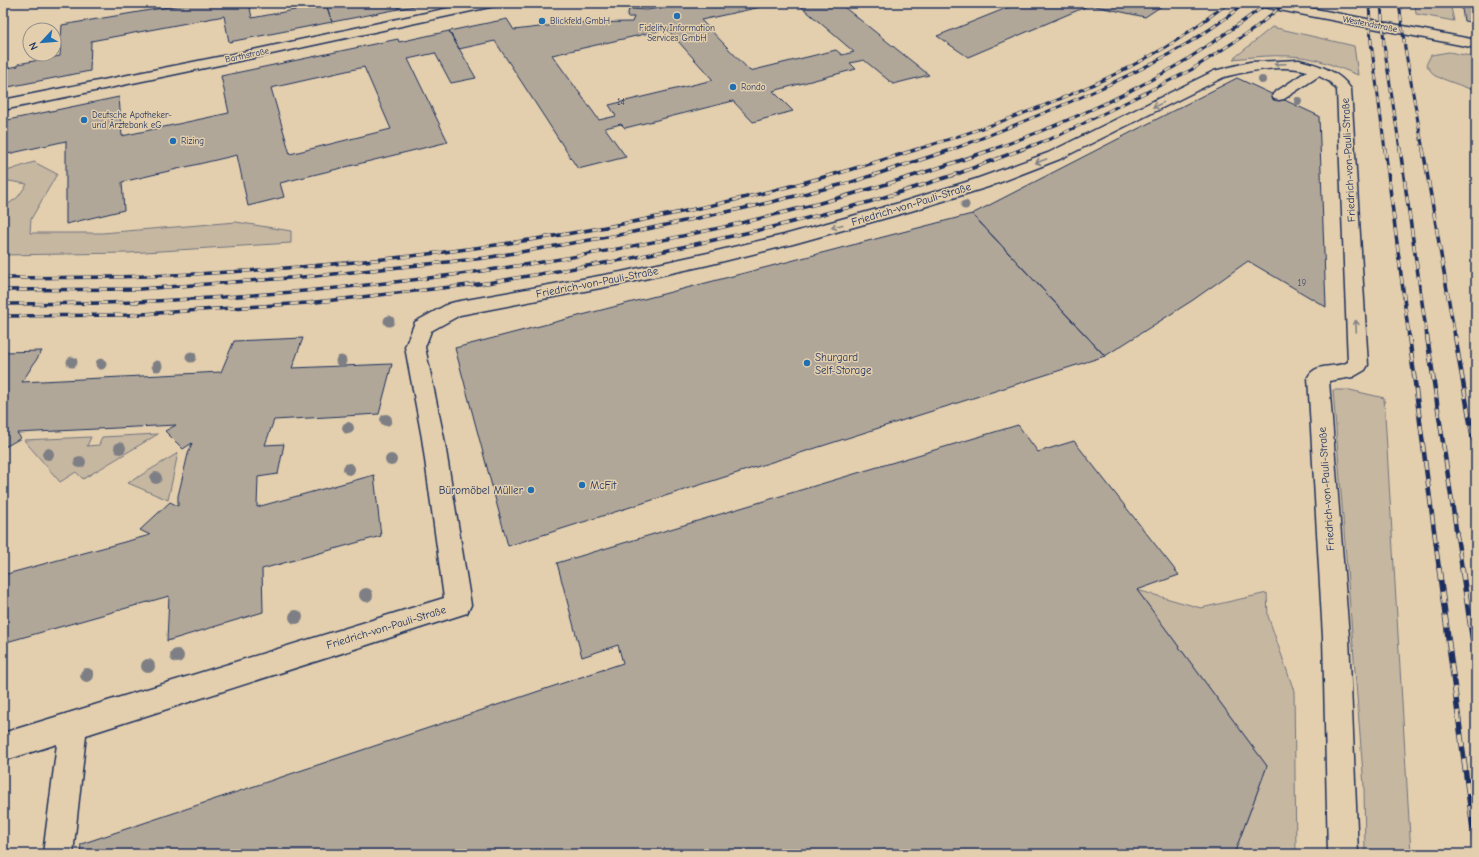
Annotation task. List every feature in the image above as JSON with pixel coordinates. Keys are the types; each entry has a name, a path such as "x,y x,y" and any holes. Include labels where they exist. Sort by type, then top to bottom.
{"street":[{"name":"Barthstraße","path":"3,105 253,54 490,3"},
{"name":"Westendstraße","path":"1264,3 1476,44"},
{"name":"Friedrich-von-Pauli-Straße","path":"3,747 458,605 433,438 415,347 422,327 455,309 621,278 708,259 787,240 905,207 982,183 1054,156 1218,74 1250,66 1299,64 1318,70 1335,78 1344,89 1358,365 1346,372 1330,372 1318,377 1336,637 1344,854"},
{"path":"1279,96 1318,70"},
{"path":"58,854 73,726"}],"shaded area":[{"path":"1415,3 1450,3 1454,21 1416,14"},
{"path":"1272,27 1354,46 1358,75 1322,62 1297,56 1264,56 1233,59"},
{"path":"1449,52 1476,57 1476,89 1470,89 1435,76 1426,65 1431,55"},
{"path":"34,162 57,174 31,219 30,233 102,233 236,222 291,231 291,243 128,253 3,255 3,208 18,197 27,184 3,180 4,172"},
{"path":"1333,390 1350,390 1384,398 1411,854 1365,854 1364,786"},
{"path":"158,434 83,479 76,472 60,482 24,440 91,437 87,446 99,445 102,437"},
{"path":"178,453 168,500 128,483"},
{"path":"1137,590 1201,608 1267,593 1268,616 1294,691 1296,854 1234,854 1267,766"}],"building":[{"path":"192,3 249,3 252,18 326,4 332,22 229,42 224,16 91,41 90,71 3,88 3,69 28,62 62,62 62,25"},
{"path":"293,3 307,3 308,7 294,10"},
{"path":"396,3 399,9 332,22 326,4"},
{"path":"396,3 431,3 399,9"},
{"name":"Rondo","path":"688,3 779,3 701,20 750,71 836,50 842,55 854,52 797,3 839,3 929,75 893,84 864,60 850,63 856,69 773,91 793,111 753,122 733,101 625,128 621,124 605,128 626,157 578,169 495,41 459,49 449,31 507,19 514,30 573,23 632,22 634,17 627,17 629,9 647,10","holes":["667,29 713,80 609,105 616,116 599,120 552,55"]},
{"path":"1019,3 1166,3 1145,17 1090,5 968,57 937,36"},
{"path":"1461,3 1476,3 1476,23 1464,21"},
{"path":"449,31 476,78 451,83 435,53 408,59 448,142 280,183 284,197 248,206 237,155 122,182 124,210 66,224 66,141 3,155 3,121 119,97 122,136 229,113 221,76 398,39 399,42","holes":["364,67 391,129 290,154 271,88"]},
{"path":"1237,78 1319,116 1326,307 1248,261 1193,300 1105,356 972,214"},
{"path":"972,214 1105,356 508,546 455,348"},
{"path":"303,338 292,368 392,364 379,414 274,420 265,445 284,444 278,474 258,477 257,507 374,475 381,536 262,569 263,612 167,641 169,596 3,643 3,575 150,535 140,530 170,502 178,506 178,496 192,443 183,449 165,431 176,425 17,433 21,438 3,448 3,352 42,351 22,382 221,372 234,341"},
{"path":"1018,425 1038,452 1074,441 1179,575 1137,590 1267,766 1234,854 80,854 81,844 623,663 618,645 582,657 557,563"}],"railway":[{"path":"915,150 1012,118 1106,79 1166,47 1228,3"},
{"path":"951,150 1061,106 1136,71 1211,29 1245,3"},
{"path":"991,150 1091,110 1163,74 1186,60 1268,3"},
{"path":"1020,150 1058,136 1191,70 1254,29 1285,3"},
{"path":"1369,3 1371,42 1385,150"},
{"path":"1381,3 1384,45 1400,150"},
{"path":"1399,3 1405,48 1423,150"},
{"path":"3,278 130,277 246,271 440,253 538,239 634,222 730,201 824,177 918,149"},
{"path":"3,316 127,315 307,303 487,283 628,259 773,227 869,202 957,174 1023,149"},
{"path":"1385,149 1409,337"},
{"path":"1400,149 1427,337"},
{"path":"1423,149 1455,337"},
{"path":"3,290 140,289 315,276 485,258 619,235 759,205 852,182 951,150"},
{"path":"3,304 118,303 244,296 462,274 570,257 678,237 784,212 890,183 991,150"},
{"path":"1409,336 1439,569"},
{"path":"1427,336 1462,569"},
{"path":"1455,336 1476,457"},
{"path":"1439,568 1476,852"},
{"path":"1462,568 1476,662"}],"place":[{"name":"Fidelity Information Services GmbH","path":"677,16"},
{"name":"Blickfeld GmbH","path":"542,21"},
{"name":"Rondo","path":"733,87"},
{"name":"Deutsche Apotheker- und Ärztebank eG","path":"84,120"},
{"name":"Rizing","path":"173,141"},
{"name":"Shurgard Self-Storage","path":"807,363"},
{"name":"McFit","path":"582,485"},
{"name":"Büromöbel Müller","path":"531,490"}]}
